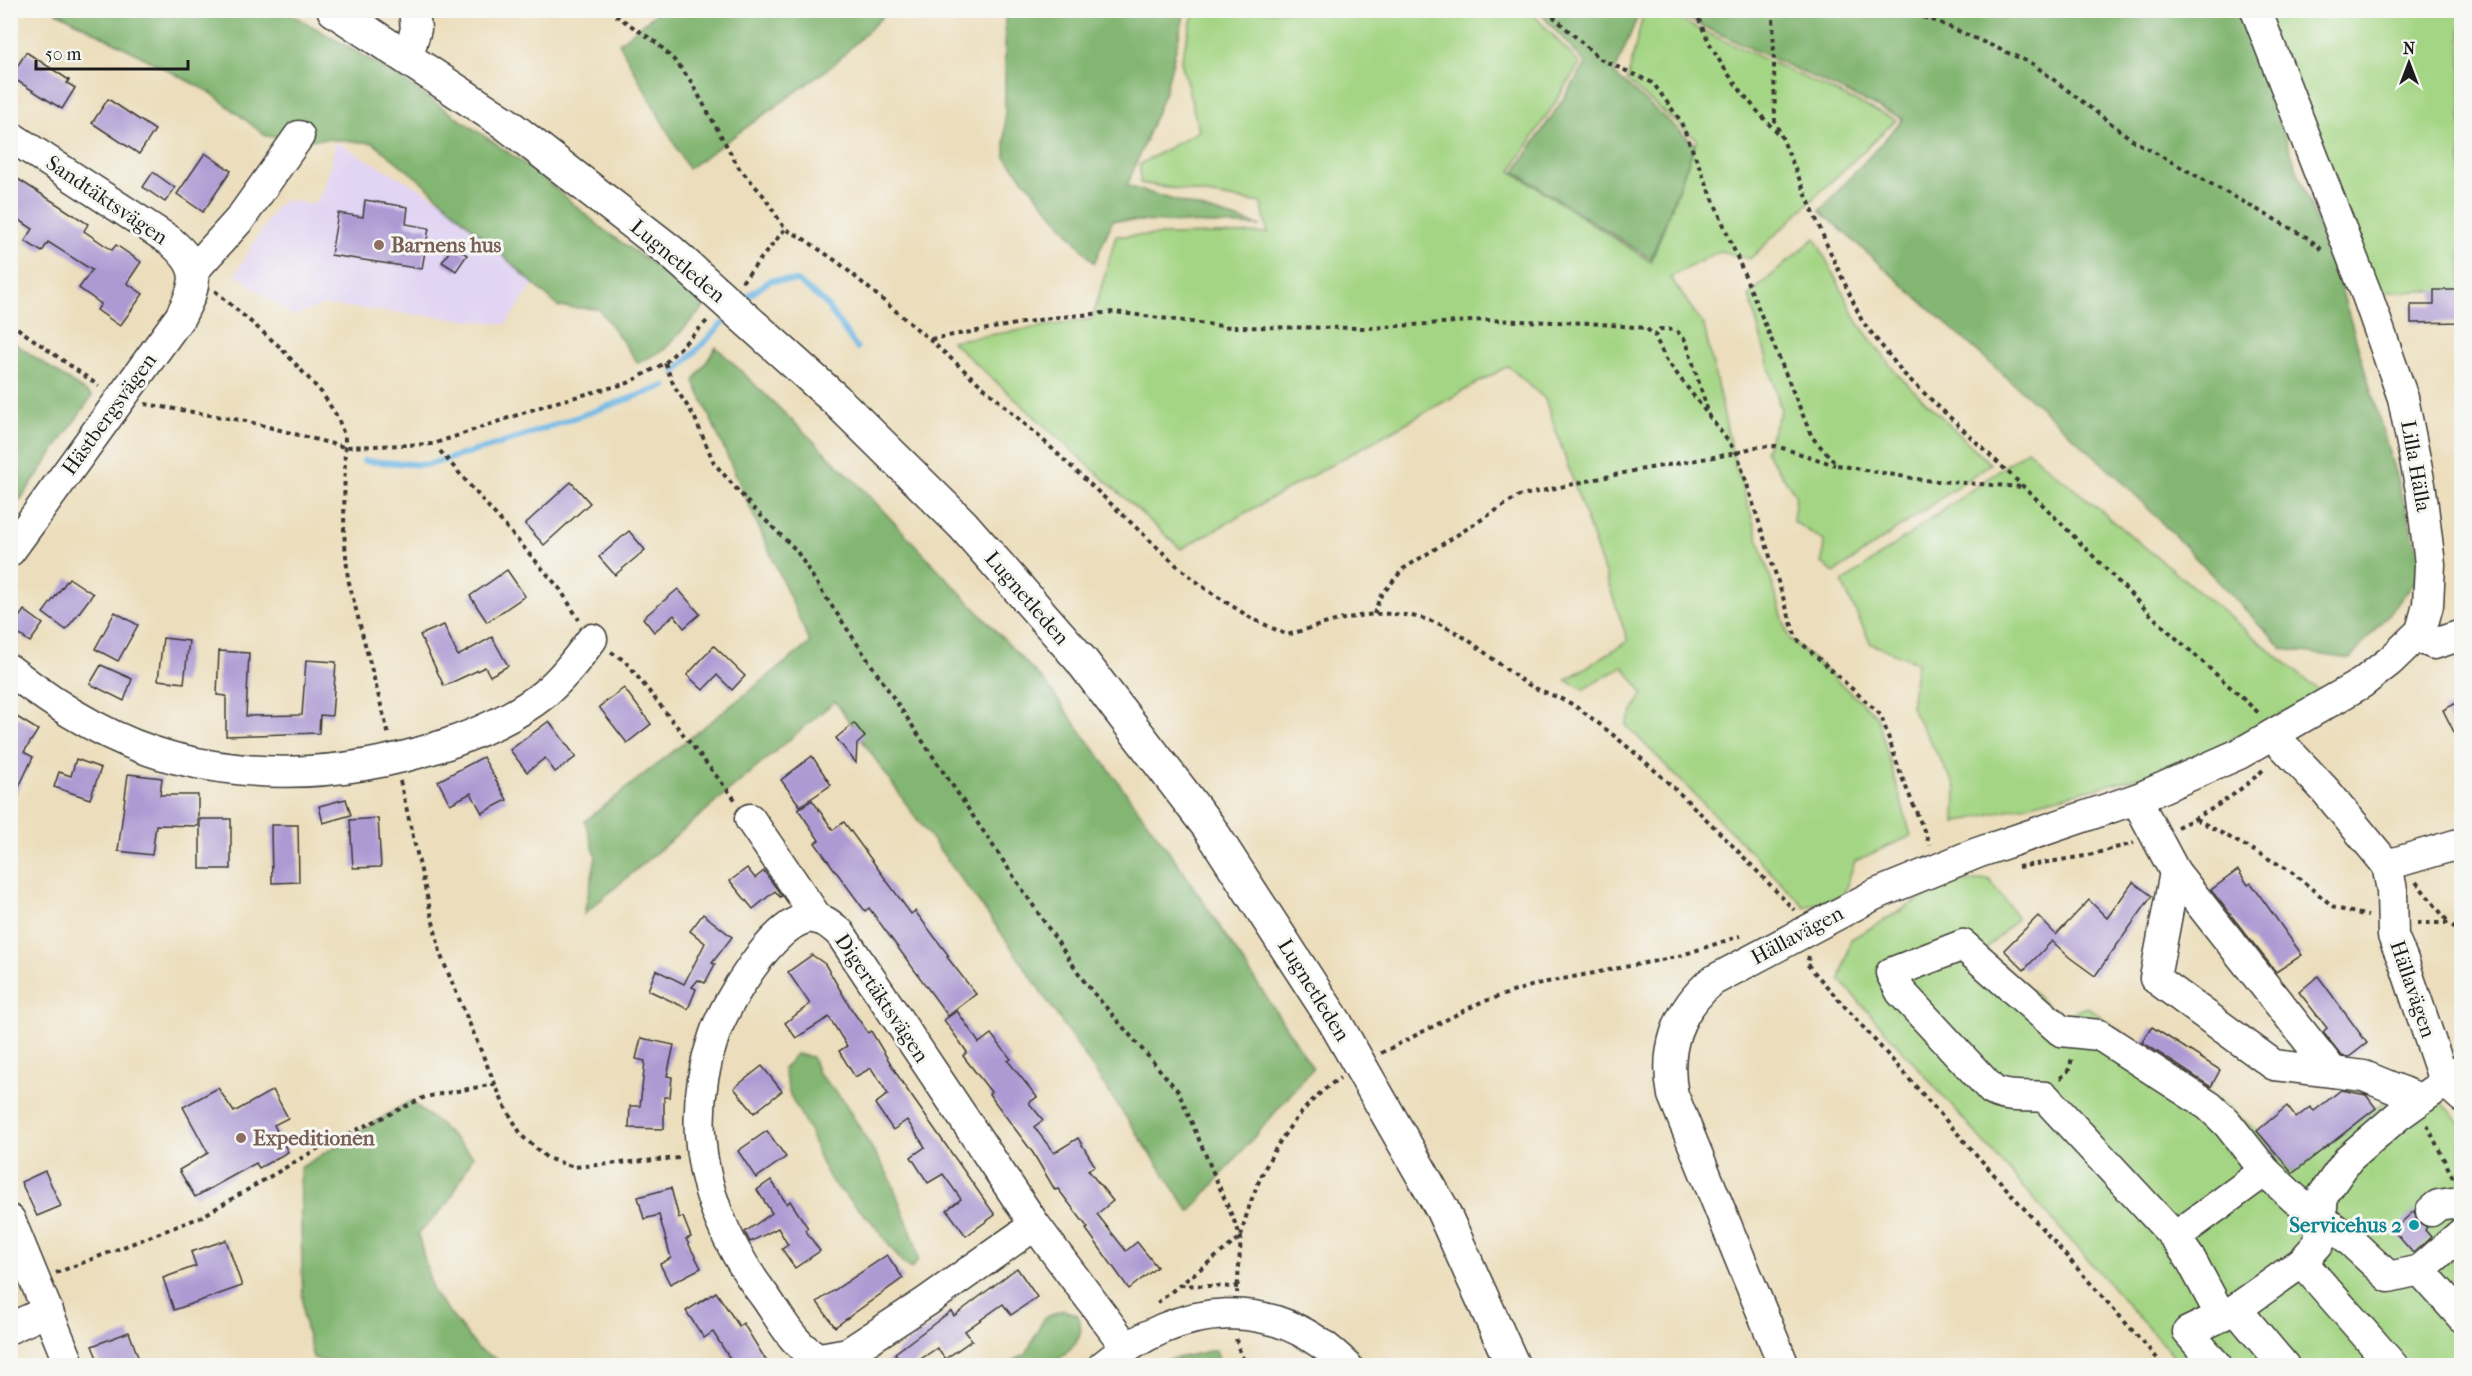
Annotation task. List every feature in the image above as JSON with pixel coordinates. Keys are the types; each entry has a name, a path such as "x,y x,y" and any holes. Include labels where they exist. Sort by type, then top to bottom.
{"highway":[{"name":"Lugnetleden","path":"334,10 505,123 670,250 835,399 963,525 1080,660 1208,826 1335,1022 1442,1209 1513,1365"}],"street":[{"path":"407,59 416,30 414,10"},
{"name":"Lilla Hälla","path":"2256,10 2368,298 2403,398 2426,522 2430,564 2428,605 2417,638"},
{"name":"Sandtäktsvägen","path":"10,136 169,240 182,251 194,266 194,271"},
{"path":"194,271 240,219 299,136"},
{"name":"Hästbergsvägen","path":"10,550 180,316 193,293 194,271"},
{"path":"2417,638 2434,644 2462,635"},
{"name":"Hällavägen","path":"1784,1365 1673,1095 1669,1074 1673,1039 1688,1006 1697,994 1712,981 1874,895 1977,853 2136,799 2239,754 2362,683 2417,638"},
{"path":"10,670 43,696 79,718 108,733 173,758 245,770 301,773 338,771 395,759 462,738 501,722 523,709 554,684 592,639"},
{"name":"Hällavägen","path":"2276,733 2387,865 2392,890 2392,936 2456,1082"},
{"path":"2136,799 2175,872 2333,1072"},
{"path":"750,819 818,919"},
{"path":"2387,865 2462,843"},
{"path":"2175,872 2155,978 2274,1065 2364,1076 2417,1101"},
{"name":"Digertäktsvägen","path":"1035,1225 926,1302 848,1353 816,1361 795,1339 754,1282 730,1243 715,1208 700,1135 700,1100 705,1067 714,1036 727,1006 743,979 779,935 795,922 808,918 827,922 840,933 1035,1225 1126,1347"},
{"path":"2284,1365 2228,1313 2175,1237 2045,1098 2027,1094 2002,1096 1992,1090 1901,992 1891,973 1963,945 2061,1031 2099,1035 2209,1106 2227,1123 2265,1171 2295,1199 2347,1238 2389,1277 2420,1270 2462,1233"},
{"path":"2217,1365 2188,1332 2228,1313 2302,1262 2319,1243 2323,1195 2349,1158 2417,1101 2456,1082"},
{"path":"2175,1237 2265,1171"},
{"path":"2431,1211 2438,1205 2460,1205"},
{"path":"10,1220 70,1365"},
{"path":"2302,1262 2393,1365"},
{"path":"2420,1270 2462,1317"},
{"path":"1103,1365 1150,1332 1185,1320 1220,1314 1237,1301 1270,1320 1306,1334 1326,1346 1347,1365"},
{"path":"10,1328 48,1311"}],"path":[{"path":"608,10 657,43 677,63 690,80 739,168 763,195 785,229 839,263 930,340 1044,441 1175,564 1228,605 1287,635 1352,617 1374,614 1410,616 1434,622 1478,645 1522,681 1575,706 1642,758 1709,821 1795,911 1785,916"},
{"path":"1546,10 1600,59 1653,83 1680,120 1812,437 1837,465"},
{"path":"1696,10 1702,30 1747,100 1783,140"},
{"path":"1773,10 1775,121 1862,321 1904,374 2023,487 2154,618 2276,733"},
{"path":"1897,10 1936,21 2033,64 2134,141 2308,238 2330,256"},
{"path":"735,290 785,229"},
{"path":"194,271 280,347 322,393 338,418 345,438 344,532 348,579 395,759 441,956 503,1103 522,1136 547,1158 574,1167 703,1156"},
{"path":"930,340 1050,318 1114,312 1230,327 1369,328 1485,320 1589,323 1646,328 1654,336 1665,358 1737,453 1796,638 1881,715 1901,775 1940,868"},
{"path":"10,323 93,383 122,397 142,404 246,421 344,447 433,444 549,404 628,382 665,363 710,317"},
{"path":"1654,336 1659,329 1676,330 1686,341 1710,418"},
{"path":"665,363 674,386 694,416 714,464 752,507 796,550 820,590 1086,984 1178,1091 1241,1237"},
{"path":"1374,614 1380,597 1403,569 1519,496 1633,471 1737,453 1754,447 1776,446 1837,465 1923,480 2023,487"},
{"path":"440,451 560,589 592,639 625,661 750,819"},
{"path":"2196,818 2289,870 2335,908 2392,922 2449,924"},
{"path":"2387,865 2407,869 2449,924 2462,933"},
{"path":"1381,1053 1479,1003 1537,984 1676,957 1744,934"},
{"path":"1810,952 1807,964 2164,1365"},
{"path":"2027,1094 2066,1075 2072,1063 2071,1046 2066,1031"},
{"path":"1180,1285 1237,1301 1241,1237 1245,1218 1256,1190 1293,1120 1311,1100 1342,1077"},
{"path":"36,1281 201,1217 317,1149 425,1097 495,1084"},
{"path":"2417,1101 2456,1184 2460,1205"},
{"path":"1152,1307 1241,1237"}],"shaded area":[{"name":"Barnens hus","path":"336,142 469,216 541,274 506,324 324,305 293,316 235,274 276,207 284,200 315,204 324,189"}],"green space":[{"path":"55,11 286,11 386,69 531,168 604,230 690,290 704,307 664,350 638,363 599,309 559,307 422,182 373,143 266,136 211,93"},
{"path":"659,11 888,11 832,66 688,169 619,43"},
{"path":"1005,11 1185,11 1166,89 1127,186 1261,226 1113,220 1094,263 1005,157"},
{"path":"1194,11 1530,11 1580,64 1511,171 1651,262 1697,140 1627,81 1644,11 1660,11 1896,120 1750,259 1720,251 1670,277 1704,326 1733,456 1789,638 1877,716 1911,836 1855,861 1843,896 1805,907 1626,725 1643,693 1623,666 1584,689 1566,680 1628,641 1545,399 1508,366 1181,549 951,341 1092,319 1116,236 1268,233 1261,203 1140,183 1140,164 1199,131 1181,61"},
{"path":"1538,11 1640,11 1614,74 1695,144 1651,259 1515,172 1586,64"},
{"path":"1670,11 2239,11 2343,295 2424,572 2350,659 2283,649 2117,476 1820,211 1903,119"},
{"path":"2253,11 2461,11 2461,290 2364,293"},
{"path":"1815,238 1859,324 1896,373 1990,464 1834,573 1822,563 1824,541 1793,521 1796,495 1765,451 1781,410 1749,295"},
{"path":"11,341 92,396 20,500 11,496"},
{"path":"716,347 859,485 1047,685 1179,865 1313,1068 1190,1212 1002,934 914,815 835,701 584,914 596,857 585,821 810,643 694,381"},
{"path":"2027,450 2322,693 2175,768 1955,823 1956,788 1911,707 1917,662 1871,644 1842,583"},
{"path":"1989,879 2018,918 1986,949 2059,1017 2088,1007 2225,1105 2257,1131 2292,1173 2385,1101 2399,1115 2438,1098 2461,1123 2461,1365 2181,1365 1840,980 1851,939 1945,885"},
{"path":"796,1054 812,1057 818,1073 843,1100 890,1178 916,1245 918,1260 911,1269 901,1261 871,1221 832,1182 821,1162 810,1132 790,1095 783,1069"},
{"path":"410,1101 438,1123 473,1156 449,1202 418,1234 433,1292 479,1350 508,1365 342,1366 313,1358 303,1316 300,1168"},
{"path":"1063,1310 1078,1315 1080,1324 1079,1338 1071,1349 1053,1365 1006,1365 1026,1354 1044,1318"},
{"path":"1216,1350 1220,1365 1143,1365"}],"building":[{"path":"26,52 69,80 67,83 75,88 62,109 11,77"},
{"path":"108,99 155,130 139,154 92,123"},
{"path":"205,153 231,171 203,212 177,194"},
{"path":"153,172 175,188 165,202 143,187"},
{"path":"10,174 88,224 84,231 112,250 116,245 141,262 127,283 143,294 120,326 97,310 101,304 79,288 92,270 48,242 42,252 25,241 33,229 10,214"},
{"path":"365,200 408,207 406,224 429,228 422,269 331,255 338,213 363,217"},
{"path":"453,246 467,255 456,271 442,262"},
{"path":"2434,290 2459,290 2462,322 2411,323 2411,305 2434,305"},
{"path":"571,482 590,503 544,545 525,524"},
{"path":"629,531 645,550 615,575 599,557"},
{"path":"507,570 525,596 487,622 470,596"},
{"path":"69,578 93,594 66,630 43,613"},
{"path":"678,589 700,614 684,628 674,615 654,632 643,618"},
{"path":"24,610 43,624 30,642 11,629"},
{"path":"115,612 138,625 118,661 95,649"},
{"path":"444,625 458,656 492,637 508,666 490,676 485,667 444,686 420,635"},
{"path":"163,638 189,641 184,683 158,680"},
{"path":"714,646 745,676 732,690 717,675 703,690 687,675"},
{"path":"219,651 249,653 246,716 302,715 306,660 336,662 332,716 320,715 319,733 226,736 226,696 217,695"},
{"path":"101,665 132,679 124,701 90,684"},
{"path":"624,688 651,724 627,743 599,707"},
{"path":"2462,700 2462,748 2443,710"},
{"path":"17,717 38,730 24,752 33,757 10,806 10,728"},
{"path":"549,721 576,757 555,772 545,758 527,772 510,750"},
{"path":"854,723 865,737 857,744 856,763 836,738"},
{"path":"812,756 831,785 800,806 781,780"},
{"path":"483,757 507,800 482,813 471,793 450,804 438,781"},
{"path":"76,759 101,768 90,799 54,787 59,772 71,776"},
{"path":"128,774 162,778 160,795 198,795 198,826 156,825 152,855 118,851"},
{"path":"346,799 351,815 323,823 319,806"},
{"path":"812,800 833,830 844,822 911,914 915,911 976,994 948,1016 869,908 865,911 815,843 819,840 798,809"},
{"path":"378,818 381,867 353,868 350,820"},
{"path":"200,819 231,819 231,869 200,869"},
{"path":"271,825 298,825 299,882 272,883"},
{"path":"747,868 755,878 764,871 782,896 780,897 775,891 753,909 730,881"},
{"path":"2238,870 2248,885 2251,883 2302,955 2276,972 2211,890"},
{"path":"2133,882 2152,896 2095,976 2052,941 2024,970 2004,950 2038,916 2056,935 2089,900 2107,918"},
{"path":"703,914 732,937 712,963 715,964 705,983 698,980 692,987 696,989 688,1009 648,990 656,970 684,984 705,943 690,931"},
{"path":"812,955 825,964 852,1010 868,1033 871,1031 903,1084 995,1215 966,1236 947,1210 961,1199 943,1174 928,1183 911,1157 925,1147 907,1120 893,1130 875,1104 888,1094 871,1068 855,1077 839,1051 847,1046 829,1017 796,1038 785,1023 810,1004 788,972"},
{"path":"2318,976 2367,1043 2349,1057 2342,1056 2323,1032 2327,1028 2299,992"},
{"path":"957,1011 979,1043 991,1034 1011,1059 1008,1061 1037,1097 1029,1103 1043,1120 1034,1127 1054,1153 1078,1138 1095,1166 1088,1170 1113,1201 1097,1214 1126,1251 1137,1242 1157,1267 1129,1289 1086,1229 1088,1228 1058,1189 1055,1190 1033,1153 963,1056 967,1052 944,1020"},
{"path":"2152,1027 2220,1070 2211,1087 2142,1042"},
{"path":"641,1038 674,1045 667,1076 672,1077 670,1097 664,1097 664,1129 629,1128 630,1106 640,1106 645,1061 636,1059"},
{"path":"762,1066 782,1091 754,1113 734,1088"},
{"name":"Expeditionen","path":"218,1088 234,1112 273,1090 288,1118 274,1125 288,1152 259,1168 256,1163 195,1197 179,1170 208,1153 183,1107"},
{"path":"2341,1090 2366,1095 2376,1108 2293,1173 2257,1131 2287,1106 2296,1118 2310,1107 2314,1111"},
{"path":"767,1131 786,1157 756,1178 738,1151"},
{"path":"45,1171 61,1206 37,1216 21,1182"},
{"path":"771,1180 787,1204 790,1201 808,1228 805,1230 820,1251 795,1268 782,1249 788,1245 778,1228 750,1242 745,1232 772,1213 757,1190"},
{"path":"671,1188 679,1218 683,1217 691,1237 686,1239 701,1268 670,1284 660,1264 671,1258 659,1215 644,1219 638,1197"},
{"name":"Servicehus 2","path":"2414,1211 2418,1222 2427,1227 2425,1230 2431,1237 2413,1253 2393,1230"},
{"path":"226,1240 242,1286 174,1310 163,1278 196,1266 191,1252"},
{"path":"887,1255 903,1278 835,1327 817,1302"},
{"path":"1017,1268 1037,1297 1011,1315 1003,1304 965,1331 972,1340 945,1359 937,1348 912,1365 881,1365 897,1355 895,1353 951,1311 954,1316"},
{"path":"716,1292 739,1326 743,1323 769,1365 734,1365 713,1332 704,1338 686,1311"},
{"path":"129,1332 141,1365 100,1365 92,1346"}],"waterway":[{"path":"747,297 771,280 797,281 825,303 857,348"},
{"path":"675,372 728,318"},
{"path":"364,461 427,465 506,442 665,386"}],"place":[{"name":"Barnens hus","path":"379,245"},
{"name":"Expeditionen","path":"241,1138"},
{"name":"Servicehus 2","path":"2414,1225"}]}
